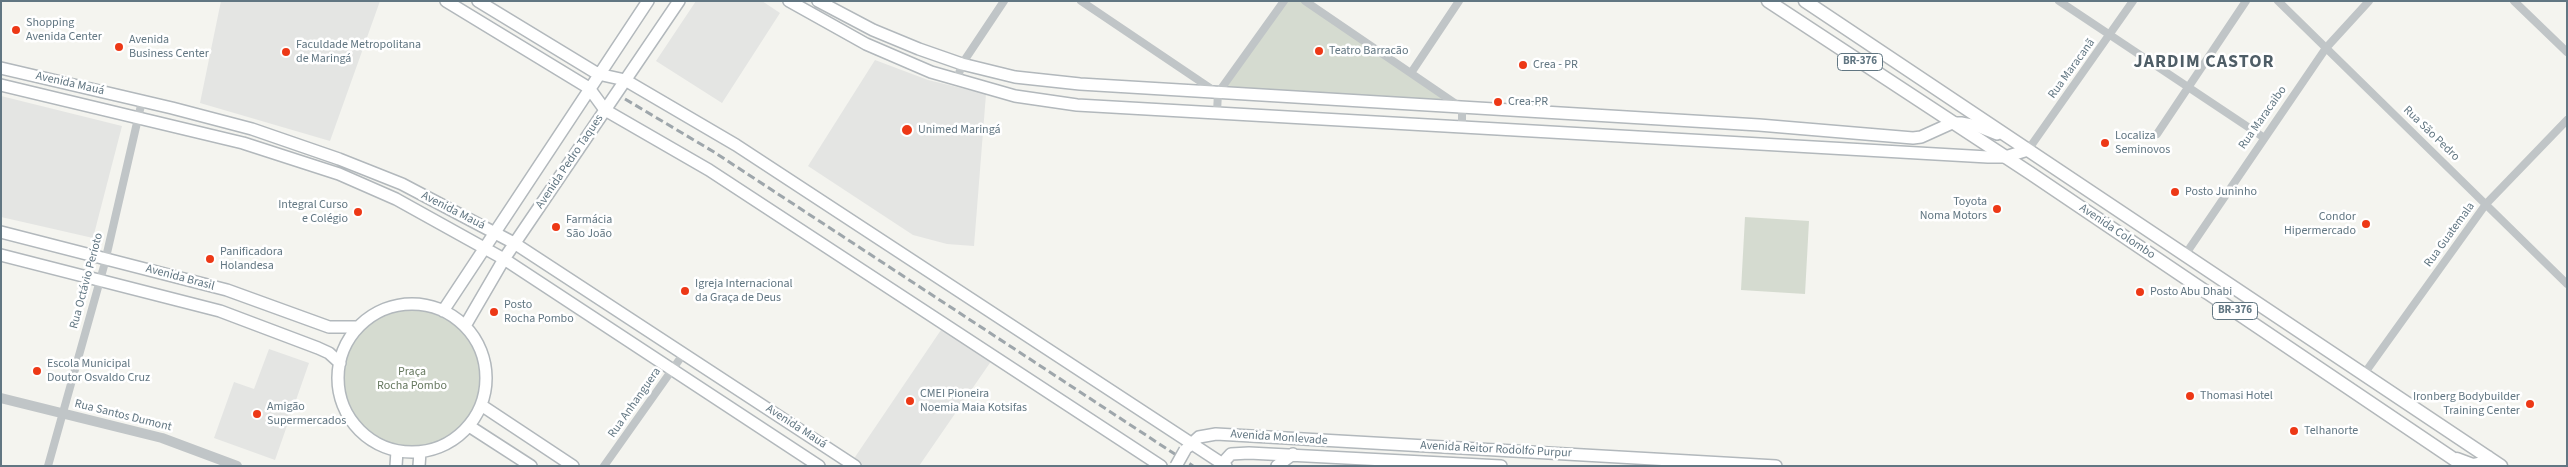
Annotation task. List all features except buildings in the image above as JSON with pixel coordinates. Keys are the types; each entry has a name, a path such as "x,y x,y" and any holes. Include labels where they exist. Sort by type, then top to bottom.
{"main road":[{"path":"446,1 589,88 605,110 709,170 1161,466"},
{"path":"478,1 598,74 625,80 736,145 1189,447 1223,465"},
{"name":"Avenida Pedro Taques","path":"443,311 648,1"},
{"name":"Avenida Pedro Taques","path":"465,326 504,259 679,1"},
{"path":"818,1 873,30 919,49 962,64 1015,77 1080,84 1745,125 1913,138 1921,137 1952,122 1977,126 2028,150"},
{"name":"Avenida Colombo","path":"1768,1 2005,157 2464,466"},
{"name":"Avenida Colombo","path":"1805,1 2501,466"},
{"path":"793,2 866,44 931,72 1015,96 1077,105 2005,157 2028,150"},
{"path":"1840,49 1862,52 1876,49"},
{"name":"Avenida Mauá","path":"1,68 252,129 340,158 402,184 514,244 855,466"},
{"name":"Avenida Mauá","path":"1,85 248,144 339,174 388,195 504,259 673,368 819,466"},
{"path":"1744,143 1745,125"},
{"path":"248,144 252,129"},
{"name":"Avenida Brasil","path":"1,232 106,257 227,290 329,327 357,327"},
{"name":"Avenida Brasil","path":"1,255 220,311 318,348 329,353 340,362"},
{"path":"404,305 423,306 443,311 465,326 475,341 484,362 486,385 481,405 469,426 447,444 420,452 397,451 378,444 358,430 345,410 338,387 340,362 346,343 357,327 386,309 404,305"},
{"path":"2268,333 2275,326 2302,332"},
{"path":"481,405 573,466"},
{"path":"469,426 531,466"},
{"name":"Avenida Monlevade","path":"1189,447 1199,437 1216,434 1396,445"},
{"path":"1394,460 1396,445"},
{"name":"Avenida Reitor Rodolfo Purpur","path":"1396,445 1776,466"},
{"path":"1176,466 1189,447"},
{"path":"396,466 397,451"},
{"path":"419,466 420,452"},
{"name":"Avenida Monlevade","path":"1223,465 1231,454 1293,454 1394,460"},
{"path":"1277,466 1293,454"},
{"path":"2446,454 2473,464 2482,463 2488,458"},
{"name":"Avenida Reitor Rodolfo Purpur","path":"1394,460 1501,466"}],"street":[{"path":"957,80 962,64 1004,1"},
{"path":"1081,1 1218,93"},
{"path":"1217,112 1218,93 1284,1"},
{"path":"1304,1 1462,108 1462,126"},
{"path":"1412,73 1459,1"},
{"path":"2059,1 2263,137"},
{"name":"Rua Maracanã","path":"2028,150 2133,1"},
{"path":"2157,134 2246,1"},
{"name":"Rua São Pedro","path":"2278,1 2567,284"},
{"name":"Rua Maracaibo","path":"2184,254 2326,48 2369,1"},
{"path":"2514,1 2567,52"},
{"name":"Rua Octávio Perioto","path":"48,466 61,413 106,257 142,101"},
{"name":"Rua Guatemala","path":"2364,374 2486,204 2567,120"},
{"name":"Rua Anhanguera","path":"604,466 684,353"},
{"name":"Rua Santos Dumont","path":"1,398 162,438 237,466"}],"shaded area":[{"name":"Faculdade Metropolitana de Maringá","path":"221,1 380,1 330,141 200,103"},
{"path":"696,1 762,1 780,13 722,103 656,61"},
{"name":"Unimed Maringá","path":"875,60 928,80 986,94 974,246 947,244 913,235 808,166"},
{"path":"1,96 122,126 93,238 1,217"},
{"path":"945,324 994,357 919,466 855,466 851,463"},
{"name":"Amigão Supermercados","path":"269,349 309,363 275,460 214,438 234,382 254,389"}],"green space":[{"path":"1284,1 1304,1 1462,108 1218,93"},
{"path":"1745,217 1809,221 1805,294 1741,290"},
{"name":"Praça Rocha Pombo","path":"412,304 440,310 464,326 480,350 486,378 480,406 464,430 440,446 412,452 384,446 360,430 344,406 338,378 344,350 360,326 384,310"}],"railway":[{"path":"625,99 714,152 1193,466"}],"place":[{"name":"Shopping Avenida Center","path":"16,30"},
{"name":"Avenida Business Center","path":"119,47"},
{"name":"Teatro Barracão","path":"1319,51"},
{"name":"Faculdade Metropolitana de Maringá","path":"286,52"},
{"name":"Crea - PR","path":"1523,65"},
{"name":"Crea-PR","path":"1498,102"},
{"name":"Unimed Maringá","path":"907,130"},
{"name":"Localiza Seminovos","path":"2105,143"},
{"name":"Posto Juninho","path":"2175,192"},
{"name":"Toyota Noma Motors","path":"1997,209"},
{"name":"Integral Curso e Colégio","path":"358,212"},
{"name":"Condor Hipermercado","path":"2366,224"},
{"name":"Farmácia São João","path":"556,227"},
{"name":"Panificadora Holandesa","path":"210,259"},
{"name":"Igreja Internacional da Graça de Deus","path":"685,291"},
{"name":"Posto Abu Dhabi","path":"2140,292"},
{"name":"Posto Rocha Pombo","path":"494,312"},
{"name":"Escola Municipal Doutor Osvaldo Cruz","path":"37,371"},
{"name":"Thomasi Hotel","path":"2190,396"},
{"name":"CMEI Pioneira Noemia Maia Kotsifas","path":"910,401"},
{"name":"Ironberg Bodybuilder Training Center","path":"2530,404"},
{"name":"Amigão Supermercados","path":"257,414"},
{"name":"Telhanorte","path":"2294,431"}],"district":[{"name":"JARDIM CASTOR","path":"2204,63"}]}
